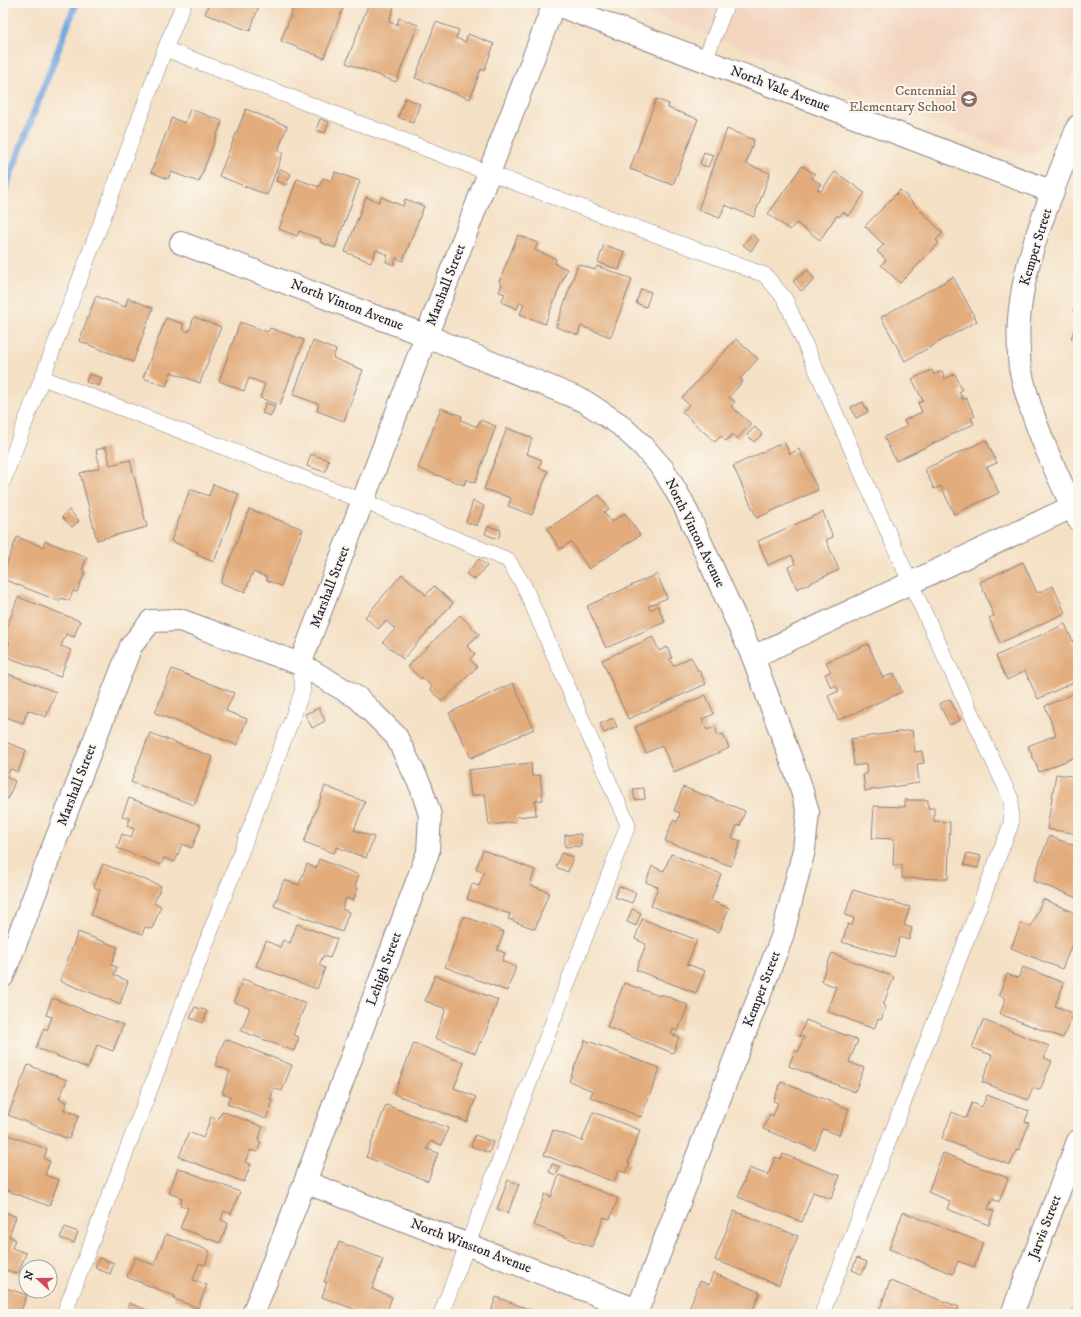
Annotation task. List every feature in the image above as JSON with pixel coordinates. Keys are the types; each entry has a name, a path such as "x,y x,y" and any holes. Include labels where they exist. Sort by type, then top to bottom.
{"street":[{"name":"North Vale Avenue","path":"553,3 1053,192"},
{"name":"Marshall Street","path":"3,976 131,646 151,621 180,620 300,664 427,336 553,3"},
{"name":"Kemper Street","path":"1076,510 1034,421 1020,371 1018,335 1021,301 1026,273 1033,248 1078,126"},
{"name":"North Vinton Avenue","path":"181,243 427,336 584,402 619,424 643,446 663,469 683,503 753,657"},
{"path":"753,657 910,582 1076,510"},
{"name":"Kemper Street","path":"636,1312 782,937 804,850 808,812 803,793 753,657"},
{"name":"Lehigh Street","path":"253,1314 305,1182 428,852 430,815 421,787 396,736 358,698 300,664"},
{"name":"Jarvis Street","path":"1012,1314 1078,1141"},
{"name":"North Winston Avenue","path":"305,1182 636,1312"}],"lane":[{"path":"3,481 43,378 165,49 184,3"},
{"path":"704,60 727,3"},
{"path":"165,49 489,174 765,275 785,298 910,582 1011,799 1011,824 822,1314"},
{"path":"43,378 363,501 508,560 524,586 628,825 441,1314"},
{"path":"64,1314 303,690 300,664"}],"shaded area":[{"name":"Centennial Elementary School","path":"624,3 1078,3 1078,61 1046,143 1033,153 1021,155"}],"building":[{"path":"209,3 260,3 250,31 205,14"},
{"path":"295,3 345,3 324,58 281,41"},
{"path":"369,3 385,3 394,6 389,22 397,25 399,18 418,25 396,82 346,63"},
{"path":"436,22 459,30 456,38 465,42 468,34 494,44 484,71 481,69 470,99 415,78"},
{"path":"405,98 420,104 413,123 398,117"},
{"path":"656,99 669,104 668,108 698,119 673,185 630,169"},
{"path":"190,109 222,121 199,182 171,172 168,179 151,172 172,118 185,123"},
{"path":"246,109 287,126 278,151 283,153 267,195 219,176"},
{"path":"320,119 329,122 325,133 316,130"},
{"path":"727,129 754,140 746,164 770,173 754,217 725,205 720,218 698,210"},
{"path":"704,152 713,155 708,167 700,164"},
{"path":"802,166 815,174 812,178 821,184 817,189 821,191 835,172 865,193 849,216 843,212 839,217 837,215 820,240 796,223 790,230 768,214"},
{"path":"280,169 291,174 286,185 276,181"},
{"path":"335,172 360,181 335,248 320,242 321,239 299,231 297,236 279,229 297,179 319,187 323,178 332,181"},
{"path":"900,190 943,233 936,240 939,243 900,283 881,265 886,260 877,251 884,245 865,226"},
{"path":"366,197 379,202 381,197 403,206 405,199 424,206 403,261 396,258 394,265 386,262 388,255 376,250 371,262 345,252"},
{"path":"752,234 759,240 751,251 743,245"},
{"path":"518,235 538,243 535,250 556,259 555,264 567,269 545,324 520,314 524,304 520,302 517,309 501,302 505,294 499,292 502,284 499,282"},
{"path":"604,245 625,252 619,270 598,262"},
{"path":"578,264 595,270 597,266 632,279 611,337 581,326 578,335 556,327"},
{"path":"808,270 815,280 801,291 793,281"},
{"path":"953,277 977,321 905,361 881,317"},
{"path":"641,289 651,292 646,307 636,303"},
{"path":"96,296 125,307 128,298 153,308 133,362 79,341"},
{"path":"1078,297 1078,313 1073,311"},
{"path":"194,317 221,327 200,383 171,372 166,386 143,378 166,318 184,324 182,329 189,332"},
{"path":"240,322 268,332 270,328 304,340 280,405 260,398 265,384 249,378 244,391 219,381"},
{"path":"1078,322 1078,341 1071,338"},
{"path":"736,339 758,359 740,379 743,381 729,397 735,402 731,406 751,424 737,439 733,434 726,441 721,436 715,442 682,412 689,405 682,398"},
{"path":"313,341 336,350 333,358 363,370 344,421 317,411 319,404 293,395"},
{"path":"932,370 934,375 942,371 945,379 955,374 962,390 959,392 963,400 966,398 975,416 971,418 974,424 896,461 884,437 907,426 904,420 922,412 918,403 923,401 912,379"},
{"path":"89,374 102,378 99,386 86,382"},
{"path":"863,402 868,412 856,418 851,407"},
{"path":"266,403 275,406 271,416 262,413"},
{"path":"441,408 462,416 461,420 477,427 480,420 496,426 475,483 466,479 464,485 418,468"},
{"path":"755,427 762,434 754,442 747,435"},
{"path":"507,428 532,438 527,454 542,460 539,468 548,471 532,515 508,506 511,498 484,489"},
{"path":"986,440 997,463 987,467 999,493 954,514 941,486 934,489 925,469"},
{"path":"784,442 790,454 799,449 818,490 757,518 733,466"},
{"path":"106,447 110,465 130,460 147,527 97,540 80,473 100,468 96,450"},
{"path":"311,454 329,460 325,472 307,466"},
{"path":"213,484 239,494 214,562 197,555 198,552 171,541 190,489 209,496"},
{"path":"599,495 609,509 604,512 611,522 625,513 640,535 589,569 571,542 560,549 547,529"},
{"path":"473,501 484,506 477,526 466,522"},
{"path":"249,509 303,529 281,586 266,580 267,577 253,572 245,592 221,583"},
{"path":"69,510 79,521 72,527 62,517"},
{"path":"823,512 833,537 826,540 839,570 797,589 788,567 795,564 792,555 768,565 758,541"},
{"path":"488,526 501,530 498,539 485,534"},
{"path":"17,537 43,547 45,541 87,557 82,570 85,572 77,592 73,591 69,601 61,598 59,601 3,579 3,573"},
{"path":"479,559 487,566 474,580 466,574"},
{"path":"1023,562 1037,593 1053,586 1065,613 1000,643 989,618 994,616 980,582"},
{"path":"402,574 426,595 434,586 453,603 403,659 383,642 395,629 386,621 378,629 365,617"},
{"path":"657,574 667,598 648,606 650,610 658,606 665,622 606,648 587,606"},
{"path":"18,597 80,621 74,637 66,634 61,646 71,650 60,677 5,656 10,643 3,641 3,638"},
{"path":"460,615 479,634 467,646 475,654 470,659 477,667 442,702 430,689 432,687 422,677 421,679 408,666"},
{"path":"1065,624 1078,653 1078,680 1038,699 1025,671 1007,680 996,656"},
{"path":"653,637 659,651 667,647 672,658 670,659 673,666 691,657 706,684 628,719 602,660"},
{"path":"868,644 883,678 894,673 902,692 838,720 828,696 839,691 836,685 831,688 825,674 831,671 826,662"},
{"path":"172,669 234,693 226,711 247,719 237,745 155,713"},
{"path":"3,672 56,692 46,717 28,710 23,723 3,716"},
{"path":"513,683 534,729 471,758 449,713"},
{"path":"1078,692 1078,756 1039,772 1028,746 1056,735 1045,706"},
{"path":"706,695 714,714 702,719 707,730 715,727 718,736 723,734 729,748 674,772 662,746 646,753 635,727"},
{"path":"950,699 960,720 950,725 939,704"},
{"path":"319,708 325,721 312,728 305,714"},
{"path":"613,718 617,727 604,733 600,724"},
{"path":"912,730 915,752 922,751 924,763 917,764 919,783 865,791 863,774 867,774 866,764 854,766 851,739"},
{"path":"150,733 213,757 194,805 131,782"},
{"path":"3,741 26,750 18,772 10,769 7,777 15,781 8,799 3,797"},
{"path":"531,763 532,776 540,775 543,800 535,801 536,815 516,817 516,822 489,825 485,794 471,796 468,770"},
{"path":"1056,774 1078,777 1078,834 1047,829"},
{"path":"325,786 365,802 354,830 374,837 366,858 337,847 334,853 304,842"},
{"path":"683,787 745,811 740,826 737,825 732,838 741,841 731,866 665,841 673,820 677,822 680,813 674,811"},
{"path":"644,788 645,799 635,800 633,789"},
{"path":"129,798 201,825 192,848 182,844 175,862 164,858 161,865 117,848 122,834 131,838 134,829 127,826 130,819 122,816"},
{"path":"905,800 928,800 928,808 934,808 934,821 950,822 948,879 902,878 902,865 893,865 894,839 872,838 874,806 905,807"},
{"path":"581,834 581,846 565,847 565,835"},
{"path":"1049,836 1078,847 1078,898 1033,881"},
{"path":"483,850 535,870 530,885 549,892 535,929 508,919 510,914 467,899 472,884 479,886 484,872 476,869"},
{"path":"561,853 573,857 568,872 556,867"},
{"path":"967,853 981,856 978,868 964,865"},
{"path":"671,854 721,874 711,901 729,908 719,932 651,906 658,887 646,882 652,866 664,871"},
{"path":"319,859 359,875 355,886 358,888 353,901 346,898 342,909 349,912 342,932 274,906 284,880 299,885 307,864 316,868"},
{"path":"103,864 161,886 154,903 161,906 152,929 145,927 142,934 91,915 100,890 94,887"},
{"path":"619,886 636,893 632,903 615,897"},
{"path":"853,890 910,907 904,925 912,928 909,940 900,937 894,957 842,942 848,924 852,925 854,918 845,915"},
{"path":"1043,899 1078,914 1078,944 1073,942 1062,969 1011,948 1021,923 1031,927"},
{"path":"632,909 641,913 636,926 627,922"},
{"path":"464,916 504,932 497,950 505,953 502,961 516,967 507,991 445,967"},
{"path":"642,919 697,940 687,964 705,971 696,993 636,970 646,944 635,939"},
{"path":"297,924 337,939 330,958 323,956 319,965 325,968 317,989 256,966 266,941 280,947 283,940 290,943"},
{"path":"78,932 118,947 111,965 117,967 114,975 128,981 120,1004 60,981"},
{"path":"832,953 894,977 883,1005 886,1007 881,1020 878,1019 874,1029 827,1011 836,987 821,981"},
{"path":"1023,967 1064,983 1055,1006 1073,1013 1063,1038 1000,1014 1006,998 999,995 1007,974 1018,978"},
{"path":"435,975 498,1000 482,1042 480,1042 475,1053 435,1038 446,1009 425,1001"},
{"path":"243,979 306,1003 293,1035 299,1037 294,1051 241,1031 250,1008 234,1002"},
{"path":"624,983 660,996 661,994 688,1005 678,1031 673,1029 671,1034 679,1037 673,1053 607,1027"},
{"path":"52,998 123,1025 113,1051 97,1045 88,1068 36,1048 44,1028 47,1030 52,1017 46,1015"},
{"path":"195,1007 207,1011 203,1023 190,1018"},
{"path":"806,1020 858,1040 849,1062 864,1068 855,1092 789,1066 795,1050 798,1052 804,1037 799,1036"},
{"path":"983,1020 1049,1046 1044,1058 1052,1061 1040,1090 1033,1088 1028,1100 982,1082 992,1055 972,1048"},
{"path":"225,1039 292,1065 282,1091 274,1088 270,1100 273,1101 266,1119 227,1104 230,1096 222,1093 230,1071 215,1065"},
{"path":"585,1040 660,1068 641,1117 590,1097 593,1091 569,1081"},
{"path":"414,1043 464,1063 454,1088 476,1097 467,1122 394,1094"},
{"path":"28,1065 67,1080 59,1099 67,1102 64,1110 79,1115 69,1139 8,1115"},
{"path":"781,1082 849,1109 839,1135 823,1129 815,1150 763,1129 770,1114 773,1116 778,1103 773,1101"},
{"path":"987,1095 1029,1111 1025,1122 1029,1123 1019,1150 1017,1149 1010,1165 942,1139 952,1112 966,1118 972,1103 982,1107"},
{"path":"386,1105 448,1128 442,1145 431,1141 427,1149 438,1153 428,1181 366,1157"},
{"path":"222,1111 263,1127 258,1141 261,1142 257,1152 250,1150 245,1162 251,1164 244,1182 179,1157 189,1132 203,1138 211,1117 218,1120"},
{"path":"593,1112 640,1130 626,1173 618,1170 614,1182 544,1155 553,1130 582,1141"},
{"path":"3,1133 47,1149 44,1159 50,1161 45,1175 59,1180 49,1206 3,1189"},
{"path":"475,1135 493,1142 489,1153 471,1146"},
{"path":"943,1153 1008,1178 999,1202 992,1199 988,1209 994,1211 989,1225 947,1209 950,1201 928,1192"},
{"path":"783,1154 840,1176 831,1199 813,1192 802,1222 738,1197 749,1168 768,1175 775,1157 781,1159"},
{"path":"552,1164 560,1167 556,1175 549,1172"},
{"path":"178,1168 240,1192 231,1214 224,1211 221,1220 228,1223 220,1243 180,1228 188,1208 180,1205 182,1198 169,1193"},
{"path":"559,1175 618,1198 610,1219 604,1217 592,1247 533,1225 545,1194 551,1197"},
{"path":"508,1180 519,1184 508,1213 497,1209"},
{"path":"3,1211 16,1217 9,1236 15,1239 12,1248 26,1253 24,1259 18,1259 18,1274 3,1269"},
{"path":"734,1211 798,1236 779,1285 715,1260"},
{"path":"903,1212 983,1243 974,1267 958,1261 953,1274 889,1249"},
{"path":"65,1227 78,1232 74,1243 60,1238"},
{"path":"166,1234 210,1251 205,1265 199,1263 193,1280 207,1285 198,1308 174,1299 175,1296 127,1277 135,1257 154,1265"},
{"path":"339,1242 383,1259 372,1289 392,1297 386,1314 367,1314 322,1297 327,1282 324,1282"},
{"path":"99,1258 114,1263 110,1274 95,1268"},
{"path":"857,1258 867,1262 862,1274 852,1270"},
{"path":"713,1273 760,1292 751,1314 695,1314 688,1311 700,1281 709,1285"},
{"path":"890,1281 959,1307 956,1314 878,1314"},
{"path":"3,1287 18,1292 18,1299 26,1299 20,1314 3,1314"},
{"path":"496,1297 542,1314 490,1314"},
{"path":"1078,1297 1078,1314 1071,1314"},
{"path":"129,1303 158,1314 125,1314"}],"waterway":[{"path":"3,194 76,3"}],"place":[{"name":"Centennial Elementary School","path":"969,99"}]}
